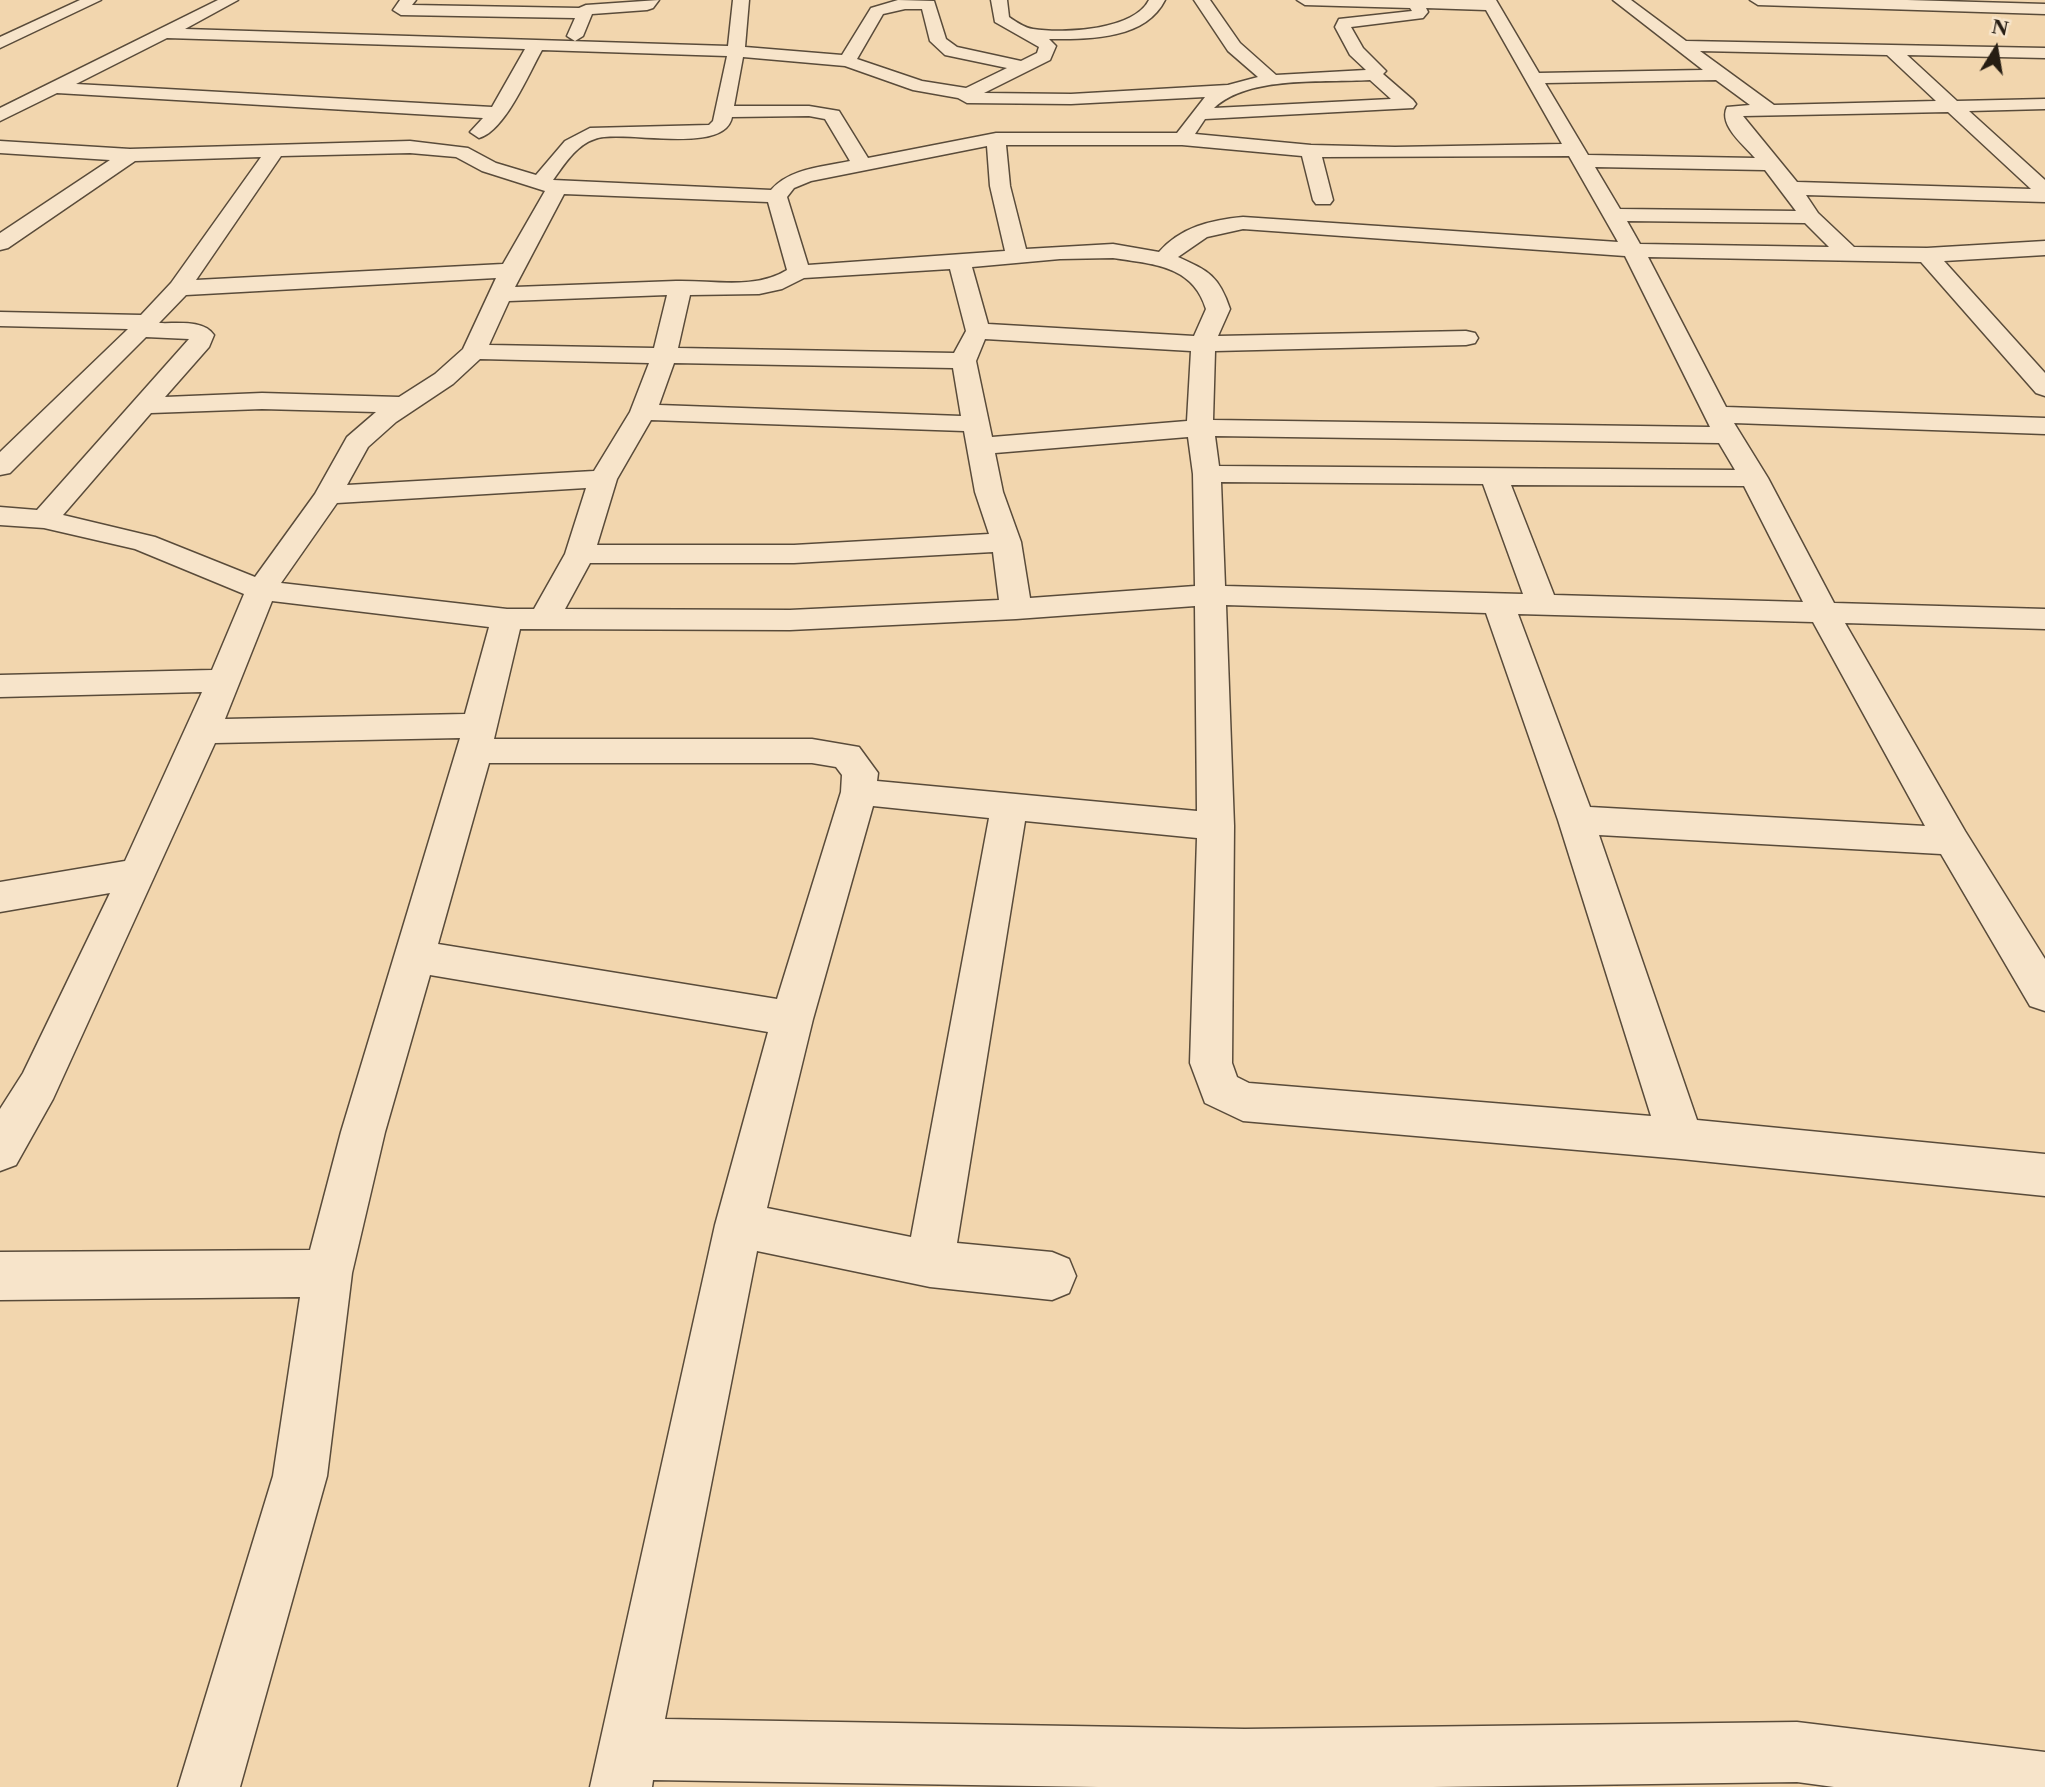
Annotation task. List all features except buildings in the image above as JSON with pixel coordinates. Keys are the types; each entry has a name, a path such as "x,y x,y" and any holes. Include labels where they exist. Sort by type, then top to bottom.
{"street":[{"path":"0,43 93,0"},
{"path":"0,115 230,0"},
{"path":"408,0 401,10 584,13 592,8 647,5 651,0"},
{"path":"0,1150 38,1086 138,873 204,731 261,590 328,495 357,443 403,405 444,379 474,352 549,185 574,141 582,135 597,132 699,132 715,130 722,123 736,51 741,0"},
{"path":"999,0 1001,19 1012,27 1034,34 1073,35 1114,29 1146,18 1156,9 1157,0"},
{"path":"1202,0 1234,47 1273,80"},
{"path":"1305,0 1489,3 1633,250 1824,613 1952,841 2045,994"},
{"path":"1620,0 1684,46 1717,75 1768,109"},
{"path":"1752,0 1769,16"},
{"path":"1758,0 1970,3 2045,9"},
{"path":"847,61 877,11 906,2 929,4 938,41 951,51 1022,66"},
{"path":"1374,75 1377,71 1356,51 1343,27 1345,22 1417,15 1420,12 1416,3"},
{"path":"571,45 584,13"},
{"path":"1786,32 1803,47"},
{"path":"166,33 535,47 571,45 736,51 847,61 919,86 968,96 1071,99 1233,90 1273,80 1374,75 1408,103 1203,114"},
{"path":"968,96 1044,56 1048,46 1034,34"},
{"path":"1684,46 2045,53"},
{"path":"460,152 498,113 535,47"},
{"path":"1890,49 2042,186"},
{"path":"1534,78 1717,75"},
{"path":"55,88 498,113"},
{"path":"1182,139 1203,114 1209,102 1233,90"},
{"path":"964,146 968,96"},
{"path":"0,98 23,104"},
{"path":"1850,255 1811,217 1791,188 1734,121 1733,111 2045,104"},
{"path":"724,112 809,111 832,115 862,165"},
{"path":"777,196 788,184 806,176 996,139 1182,139 1311,150 1578,155 1768,164"},
{"path":"996,139 1000,186 1017,256"},
{"path":"0,147 130,156 410,147 460,152 489,167 549,185 777,196"},
{"path":"1311,150 1323,200"},
{"path":"0,467 144,326 179,288 274,153"},
{"path":"0,243 130,156"},
{"path":"1791,188 2042,186"},
{"path":"777,196 799,272"},
{"path":"1611,215 1811,217"},
{"path":"1164,259 1173,248 1203,230 1222,224 1243,223 1633,250 1927,255 2045,248"},
{"path":"179,288 506,282 680,288 773,287 788,281 799,272 1113,251 1164,259 1191,271 1211,287 1218,309 1203,344 1200,428 1207,474 1216,826 1211,1063 1220,1088 1243,1102 1681,1139 2045,1175"},
{"path":"1927,255 2045,387"},
{"path":"959,262 978,331"},
{"path":"209,1787 300,1476 328,1273 363,1132 477,738 525,619 580,554 603,479 643,412 664,357 680,288"},
{"path":"0,319 144,326 198,332 202,335 200,342 44,519"},
{"path":"978,331 1203,344 1466,338"},
{"path":"978,331 970,342 964,361 989,492 1006,542 1016,609"},
{"path":"474,352 964,361"},
{"path":"143,406 262,401 403,405"},
{"path":"643,412 979,435 1200,428 2045,426"},
{"path":"1207,474 1754,478"},
{"path":"1493,475 1542,605"},
{"path":"328,495 603,479"},
{"path":"0,516 44,519 145,543 261,590 525,619 790,620 1016,609 1208,595 2045,619"},
{"path":"580,554 794,554 1006,542"},
{"path":"1499,605 1576,820 1681,1139"},
{"path":"0,686 223,681"},
{"path":"204,731 812,751 847,756 860,773 859,792 792,1019 739,1225 626,1768 1245,1773 1797,1752 2045,1783"},
{"path":"859,792 1216,826"},
{"path":"930,1264 1009,806"},
{"path":"1576,820 1952,841"},
{"path":"0,897 138,873"},
{"path":"415,956 792,1019"},
{"path":"739,1225 930,1264 1052,1276"},
{"path":"0,1276 328,1273"}]}
